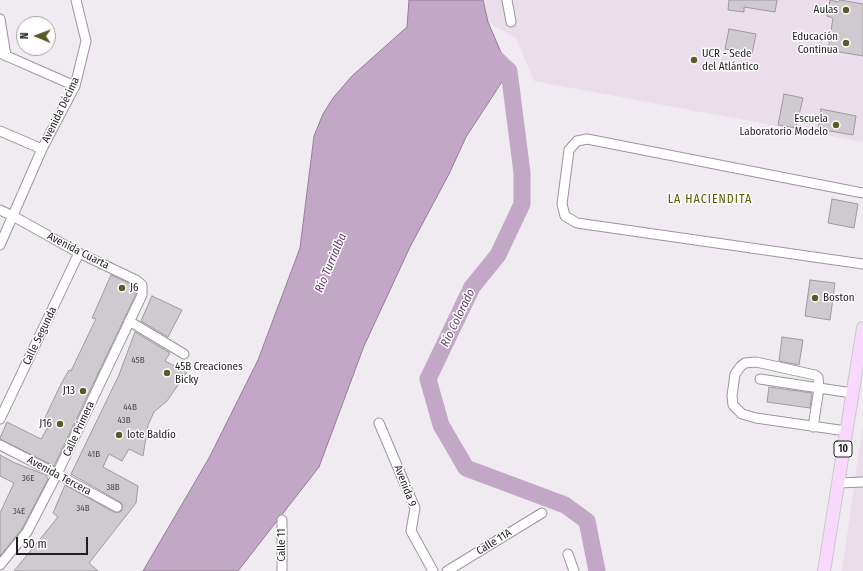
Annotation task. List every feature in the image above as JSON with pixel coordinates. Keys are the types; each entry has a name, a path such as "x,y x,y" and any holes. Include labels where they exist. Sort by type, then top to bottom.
{"main road":[{"name":"10","path":"824,571 852,393 859,377 863,328"}],"street":[{"name":"Avenida Décima","path":"0,245 14,216 42,149 75,86 86,41 76,0"},
{"path":"507,0 511,22"},
{"path":"0,19 3,54 75,86"},
{"path":"0,132 42,149"},
{"path":"863,193 587,139 577,141 569,150 562,204 565,216 577,223 863,264"},
{"name":"Avenida Cuarta","path":"0,210 14,216 79,253 142,284"},
{"name":"Calle Segunda","path":"0,419 79,253"},
{"name":"Calle Primera","path":"0,565 27,532 57,474 142,295 142,284"},
{"path":"129,321 184,354"},
{"path":"813,427 819,388 818,377 815,375 756,362 745,363 740,366 735,374 732,396 733,405 742,414 749,417 813,427 846,431"},
{"path":"760,379 852,393"},
{"name":"Avenida 9","path":"379,423 415,508 411,532 434,571"},
{"name":"Avenida Tercera","path":"0,445 117,507"},
{"path":"838,483 863,482"},
{"name":"Calle 11A","path":"447,571 542,513"},
{"name":"Calle 11","path":"282,520 282,571"},
{"path":"568,554 574,571"}],"shaded area":[{"name":"UCR - Sede del Atlántico","path":"483,0 863,0 863,142 534,81 516,38 488,22"},
{"path":"863,422 863,571 842,571"}],"water":[{"name":"Río Turrialba","path":"409,0 483,0 488,22 509,71 466,137 449,174 410,247 364,346 319,467 238,571 143,571 209,458 258,360 300,248 314,136 323,114 333,98 352,76 407,27"}],"building":[{"path":"729,0 777,0 775,12 744,7 744,12 728,10"},
{"path":"830,0 838,2 840,0 863,4 863,56 828,50 833,18 827,16"},
{"path":"729,29 756,34 752,54 725,49"},
{"path":"784,94 803,98 796,128 778,125"},
{"name":"Escuela Laboratorio Modelo","path":"821,109 856,116 853,135 818,129"},
{"path":"832,199 858,204 854,228 828,223"},
{"path":"111,275 133,285 136,288 136,294 54,466 0,438 7,422 41,439 48,427 42,424 61,384 69,370 71,371 96,319 92,318"},
{"name":"Boston","path":"810,280 835,283 830,320 805,316"},
{"path":"152,296 182,310 168,337 141,321"},
{"path":"135,332 170,353 165,361 187,372 167,401 154,412 148,425 143,456 129,449 122,461 109,454 103,467 138,486 136,503 89,563 98,571 14,571 58,517 53,513 65,485 114,512 120,512 122,510 122,504 120,502 71,474 119,375"},
{"path":"782,337 803,340 799,365 779,361"},
{"path":"769,387 812,393 810,408 767,402"},
{"path":"0,455 15,463 46,475 48,479 22,529 0,556 0,513 14,483 0,476"}],"waterway":[{"name":"Río Colorado","path":"492,55 509,71 522,173 522,204 498,255 472,287 428,379 441,425 466,468 565,505 587,521 597,571"}],"place":[{"name":"Aulas","path":"846,10"},
{"name":"Educación Continua","path":"846,43"},
{"name":"UCR - Sede del Atlántico","path":"694,60"},
{"name":"Escuela Laboratorio Modelo","path":"836,125"},
{"name":"J6","path":"122,288"},
{"name":"Boston","path":"815,298"},
{"name":"45B Creaciones Bicky","path":"167,373"},
{"name":"J13","path":"83,391"},
{"name":"J16","path":"60,424"},
{"name":"lote Baldío","path":"119,435"}],"district":[{"name":"LA HACIENDITA","path":"710,200"}]}
